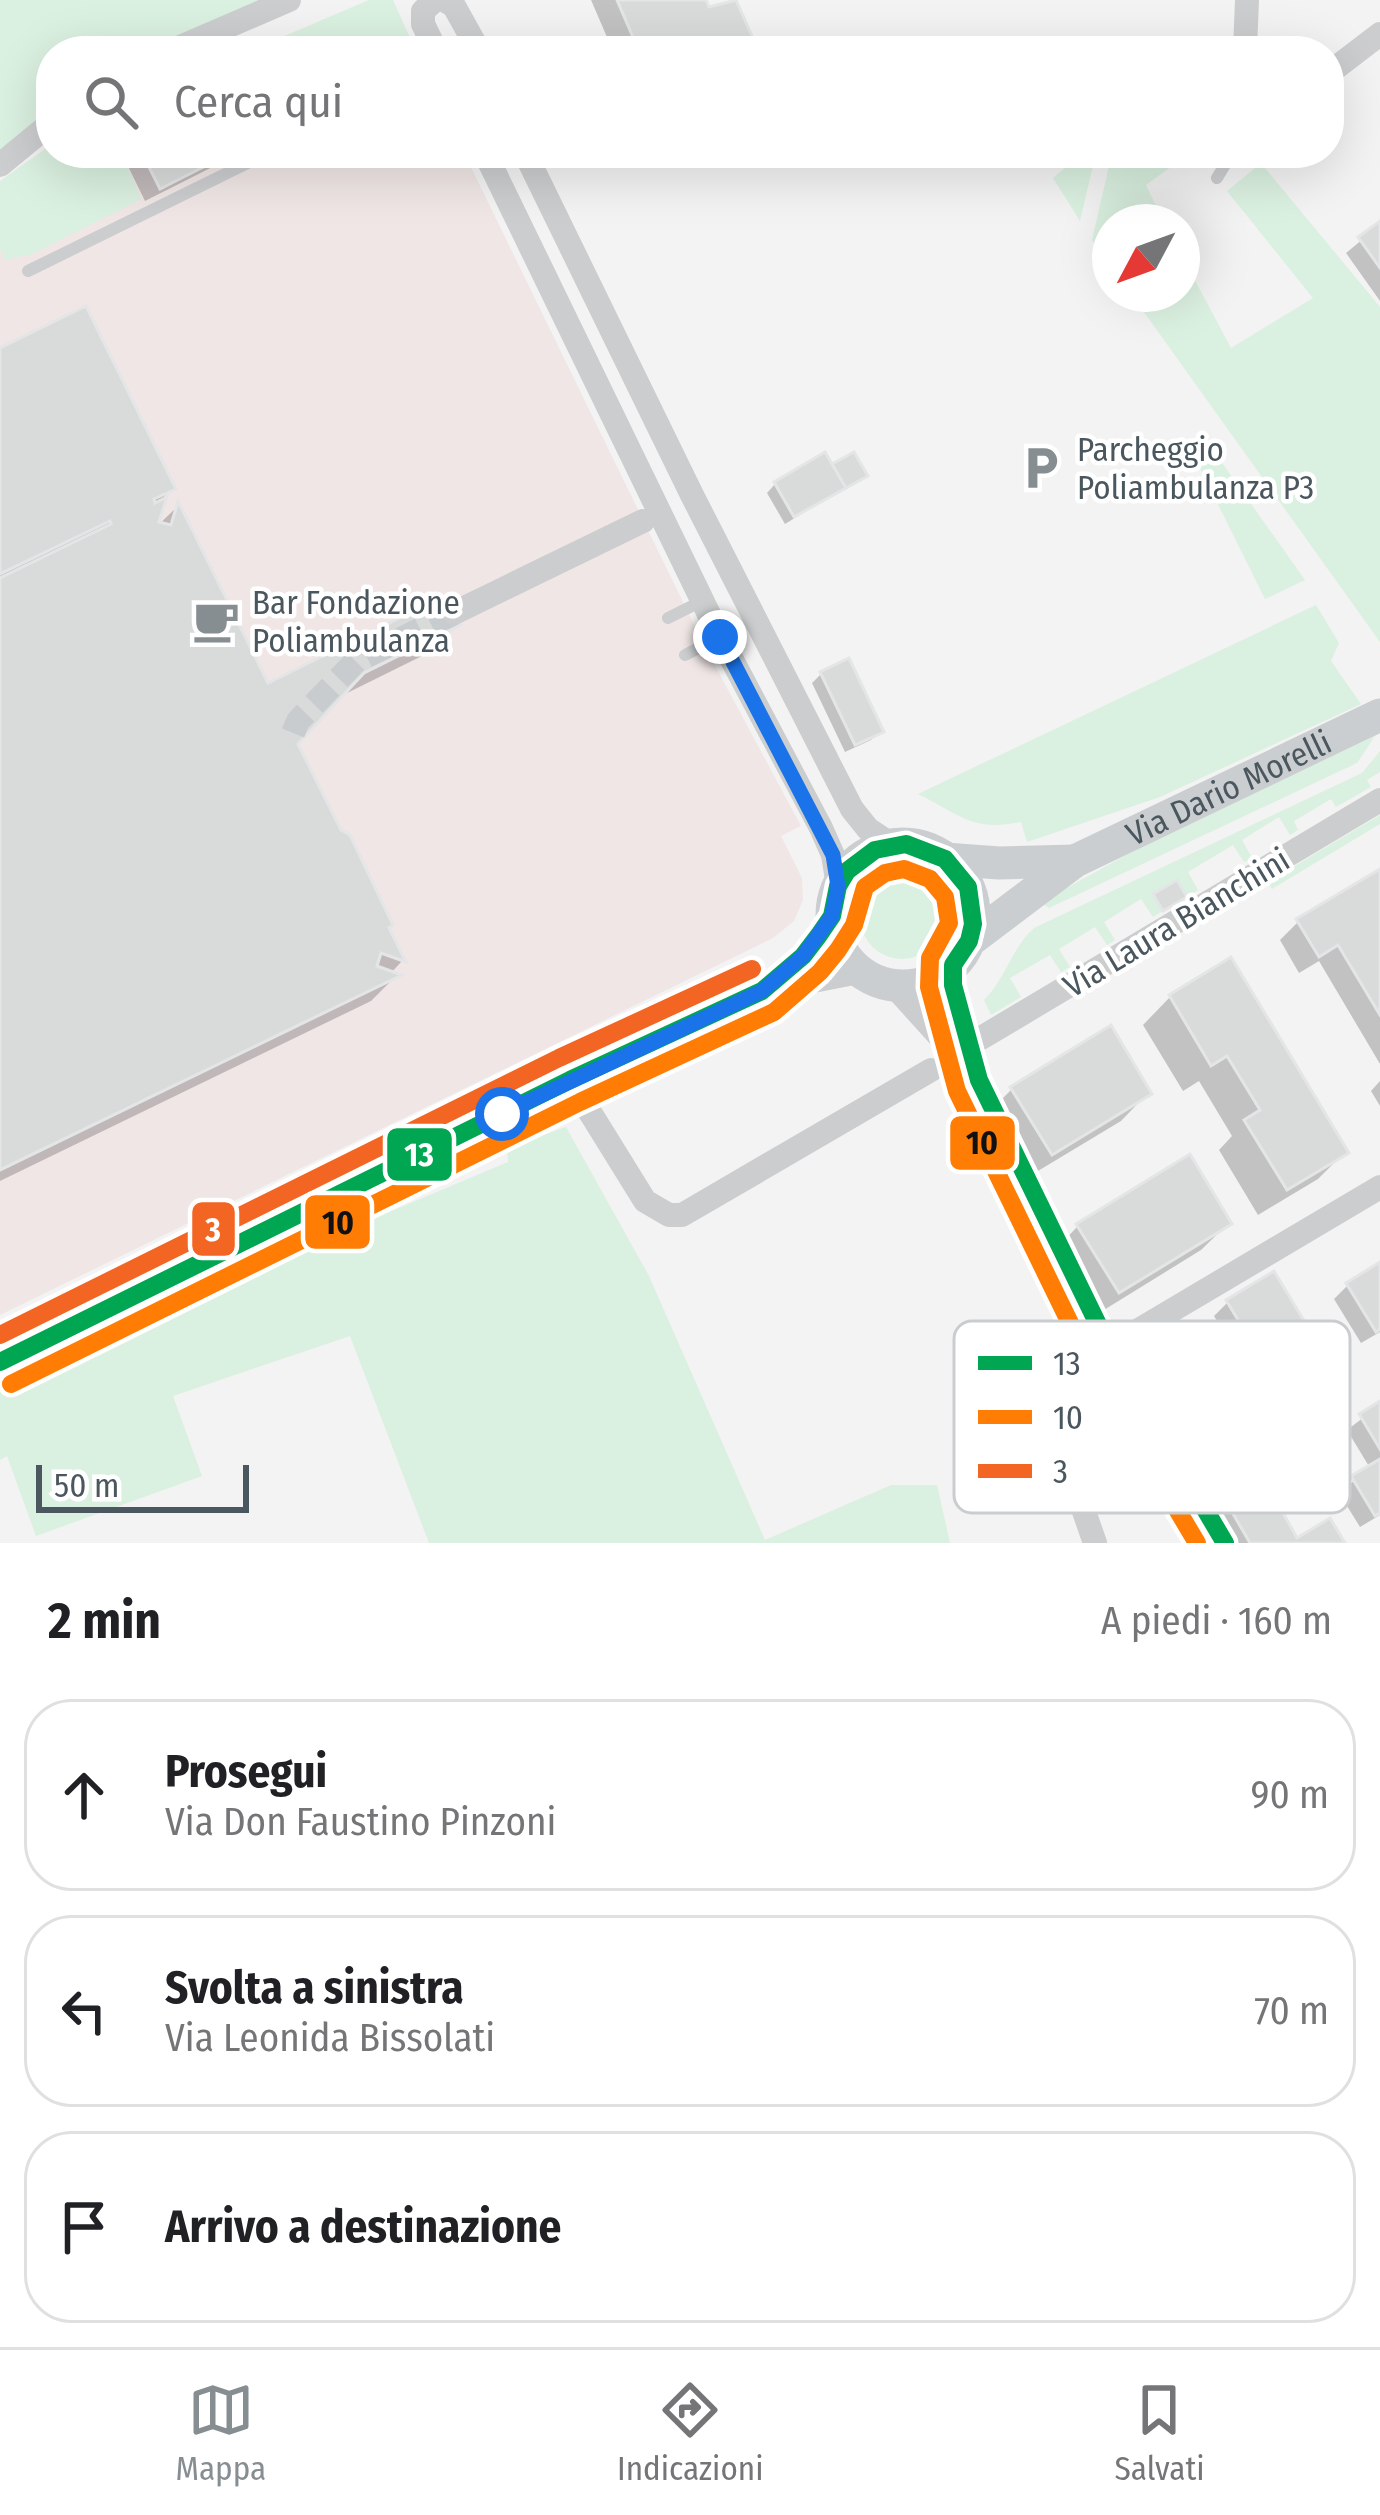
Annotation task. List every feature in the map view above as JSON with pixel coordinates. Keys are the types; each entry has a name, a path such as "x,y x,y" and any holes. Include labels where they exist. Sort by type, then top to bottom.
{"street":[{"path":"206,36 289,0"},
{"path":"428,36 422,24 423,11 435,0 454,6 471,36"},
{"path":"1245,36 1246,0"},
{"path":"1344,61 1379,32"},
{"path":"0,166 36,136"},
{"path":"490,168 503,204 821,828 833,855 839,947 859,971 894,986 979,1080"},
{"path":"532,168 852,809 868,829 892,845"},
{"path":"590,370 604,364 633,375"},
{"path":"454,613 643,521"},
{"path":"720,637 735,631 749,633 768,645"},
{"name":"Via Dario Morelli","path":"961,953 1075,862 1380,716"},
{"name":"Via Laura Bianchini","path":"971,1044 1380,800"},
{"path":"762,991 803,956 860,859 892,845 920,847 945,859 968,887 973,905 955,1003 979,1080 1096,1321"},
{"name":"Via Dario Morelli","path":"945,859 1075,862"},
{"path":"894,986 926,982 961,953"},
{"path":"0,1362 762,991 859,971"},
{"path":"571,1080 645,1201 669,1215 682,1215 931,1070"},
{"path":"1153,1321 1380,1186"},
{"path":"1085,1513 1095,1543"},
{"path":"1207,1513 1225,1543"}],"lane":[{"path":"28,271 237,168"},
{"path":"1217,178 1223,168"},
{"path":"668,618 702,601"},
{"path":"686,655 720,637"},
{"path":"966,1146 976,1132 998,1121"}],"shaded area":[{"path":"36,156 36,168 471,168 704,645 801,826 781,836 802,878 803,900 794,921 773,938 0,1315 0,181"}],"green space":[{"path":"0,0 262,0 181,36 36,36 36,124 0,156"},
{"path":"369,0 393,0 409,36 284,36"},
{"path":"36,156 36,168 128,168 141,199 32,254 3,260 0,181"},
{"path":"1065,168 1092,168 1080,221 1053,178"},
{"path":"1109,168 1169,168 1146,185 1155,204 1100,204"},
{"path":"1255,168 1265,168 1380,307 1380,642 1144,312 1200,312 1200,290 1231,348 1313,298 1227,191"},
{"path":"1203,436 1305,580 1265,599 1188,444"},
{"path":"1316,605 1339,643 1331,661 1361,704 1160,797 1027,842 1021,822 978,823 918,794"},
{"path":"1375,736 1357,763 1049,908 1041,902 1150,842"},
{"path":"1380,751 1380,772 1367,780 1371,787 1336,807 1331,799 1294,821 1298,830 1290,835 1279,817 1242,840 1252,858 1244,862 1233,845 1188,872 1198,890 1187,897 1176,880 1153,894 1163,911 1153,917 1141,899 1104,922 1115,940 1107,945 1095,927 1059,949 1070,967 1061,972 1050,955 1010,978 1021,997 991,1015 984,1000 1034,928 1362,773"},
{"path":"1380,815 1380,824 1272,889 1268,882"},
{"path":"902,875 931,888 944,917 931,946 902,959 873,946 860,917 873,888"},
{"path":"566,1127 649,1276 765,1540 891,1485 937,1485 950,1543 429,1543 350,1336 173,1396 202,1476 36,1536 7,1456 0,1460 0,1376 508,1162 507,1148"}],"building":[{"path":"617,0 706,0 709,7 736,0 752,36 633,36"},
{"path":"150,168 201,168 160,189"},
{"path":"1380,221 1380,268 1358,237"},
{"path":"86,306 176,489 154,499 155,503 167,497 159,522 171,525 178,501 268,683 446,595 461,625 364,673 298,744 341,830 350,835 406,962 381,953 377,966 402,975 0,1170 0,578 111,524 0,574 0,348"},
{"path":"825,452 846,488 794,517 774,482"},
{"path":"854,452 868,476 846,488 832,464"},
{"path":"849,658 884,732 855,745 820,672"},
{"path":"1380,869 1380,1015 1338,945 1319,957 1296,919"},
{"path":"1177,880 1187,897 1163,911 1153,894"},
{"path":"1231,957 1349,1153 1287,1190 1244,1120 1260,1110 1227,1056 1211,1066 1169,995"},
{"path":"1111,1025 1152,1094 1052,1155 1010,1087"},
{"path":"1190,1154 1232,1224 1119,1293 1076,1224"},
{"path":"1380,1262 1380,1329 1376,1332 1346,1283"},
{"path":"1274,1271 1304,1321 1239,1321 1226,1300"},
{"path":"1380,1401 1380,1449 1359,1414"},
{"path":"1380,1459 1380,1513 1375,1516 1351,1476"},
{"path":"1233,1513 1283,1513 1297,1538 1330,1518 1345,1543 1250,1543"}],"tunnel":[{"path":"293,733 298,721 356,661 454,613"}],"transit line":[{"name":"13","path":"0,1362 570,1080 762,991 803,956 819,935 832,916 838,886 847,871 875,850 906,844 945,859 968,887 973,924 969,941 953,965 953,985 979,1080 1096,1321"},
{"name":"10","path":"11,1384 580,1102 774,1012 838,950 854,925 865,887 885,873 904,869 930,879 945,897 949,923 930,958 929,987 957,1091 1069,1321"},
{"name":"3","path":"0,1335 559,1058 752,969"},
{"name":"10","path":"1179,1513 1197,1543"},
{"name":"13","path":"1207,1513 1225,1543"}],"place":[{"name":"Parcheggio Poliambulanza P3","path":"1041,468"},
{"name":"Bar Fondazione Poliambulanza","path":"216,621"}],"route":[{"path":"502,1114 762,991 803,956 832,916 838,886 833,855 720,637"}]}
